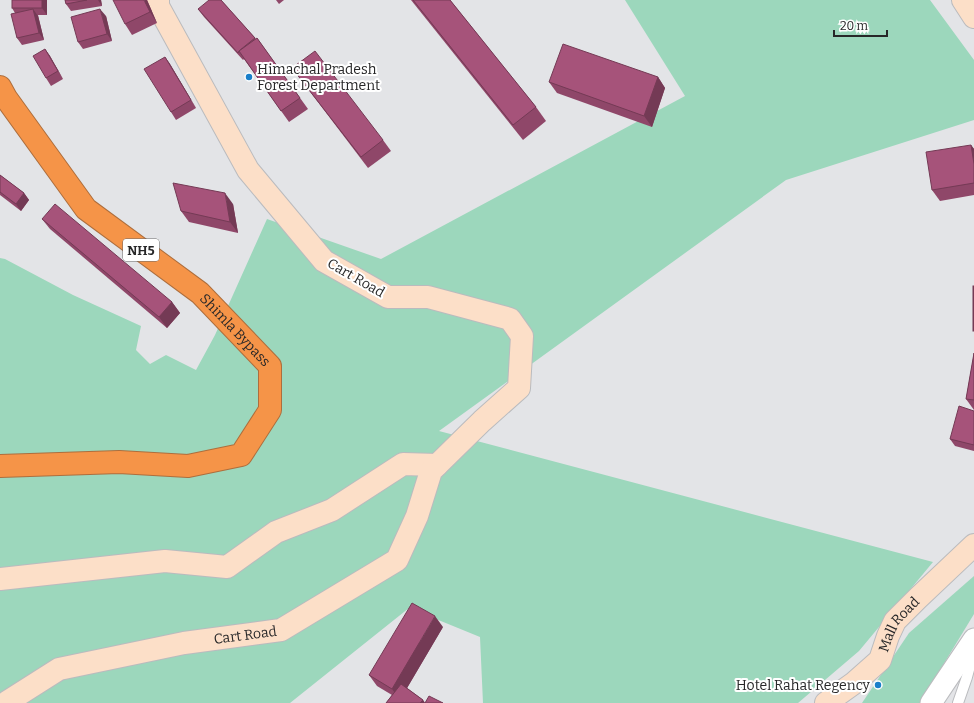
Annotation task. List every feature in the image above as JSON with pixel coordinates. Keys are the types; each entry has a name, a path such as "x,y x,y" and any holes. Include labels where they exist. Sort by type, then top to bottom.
{"highway":[{"name":"Shimla Bypass","path":"0,87 6,98 86,209 200,294 270,366 270,410 241,455 188,466 119,462 0,466"}],"main road":[{"name":"Cart Road","path":"7,703 59,670 184,643 281,630 397,560 417,516 431,471 482,421 519,388 522,336 510,318 428,298 388,297 324,261 248,170 158,6 158,0"},
{"path":"963,0 974,17"},
{"path":"0,579 165,561 227,567 276,532 332,510 403,464 437,465"},
{"name":"Mall Road","path":"826,703 854,683 880,660 895,621 974,545"}],"street":[{"path":"930,703 946,682 974,639"}],"lane":[{"path":"958,703 974,651"}],"green space":[{"path":"625,0 930,0 974,60 974,120 786,180 439,431 933,562 859,651 798,703 483,703 480,637 409,608 290,703 0,703 0,258 5,259 73,295 141,326 136,350 150,364 166,355 196,370 215,335 267,219 381,259 685,96"},
{"path":"974,576 974,614 920,703 862,703 909,633"}],"building":[{"path":"12,0 42,0 42,8 12,8"},
{"path":"65,0 87,0 66,4"},
{"path":"113,0 144,0 150,12 125,24"},
{"path":"209,0 221,0 255,38 238,53 198,9"},
{"path":"413,0 450,0 536,107 513,125"},
{"path":"33,9 39,33 17,38 11,14"},
{"path":"100,9 107,34 78,42 71,17"},
{"path":"257,38 300,98 281,111 239,51"},
{"path":"563,44 658,77 644,116 549,82"},
{"path":"45,49 58,71 46,78 33,56"},
{"path":"315,51 383,140 361,157 292,68"},
{"path":"165,57 191,100 171,112 144,69"},
{"path":"971,145 974,164 974,183 932,190 926,152"},
{"path":"0,175 24,193 16,204 0,192"},
{"path":"173,183 225,193 230,222 181,211"},
{"path":"55,204 172,302 159,317 42,219"},
{"path":"974,286 974,331 973,331"},
{"path":"974,353 974,400 966,399"},
{"path":"959,406 974,411 974,445 950,439"},
{"path":"412,603 435,616 392,689 369,675"},
{"path":"401,684 423,700 420,703 386,703"},
{"path":"429,696 443,703 425,703"}],"place":[{"name":"Himachal Pradesh Forest Department","path":"249,77"},
{"name":"Hotel Rahat Regency","path":"878,685"}]}
